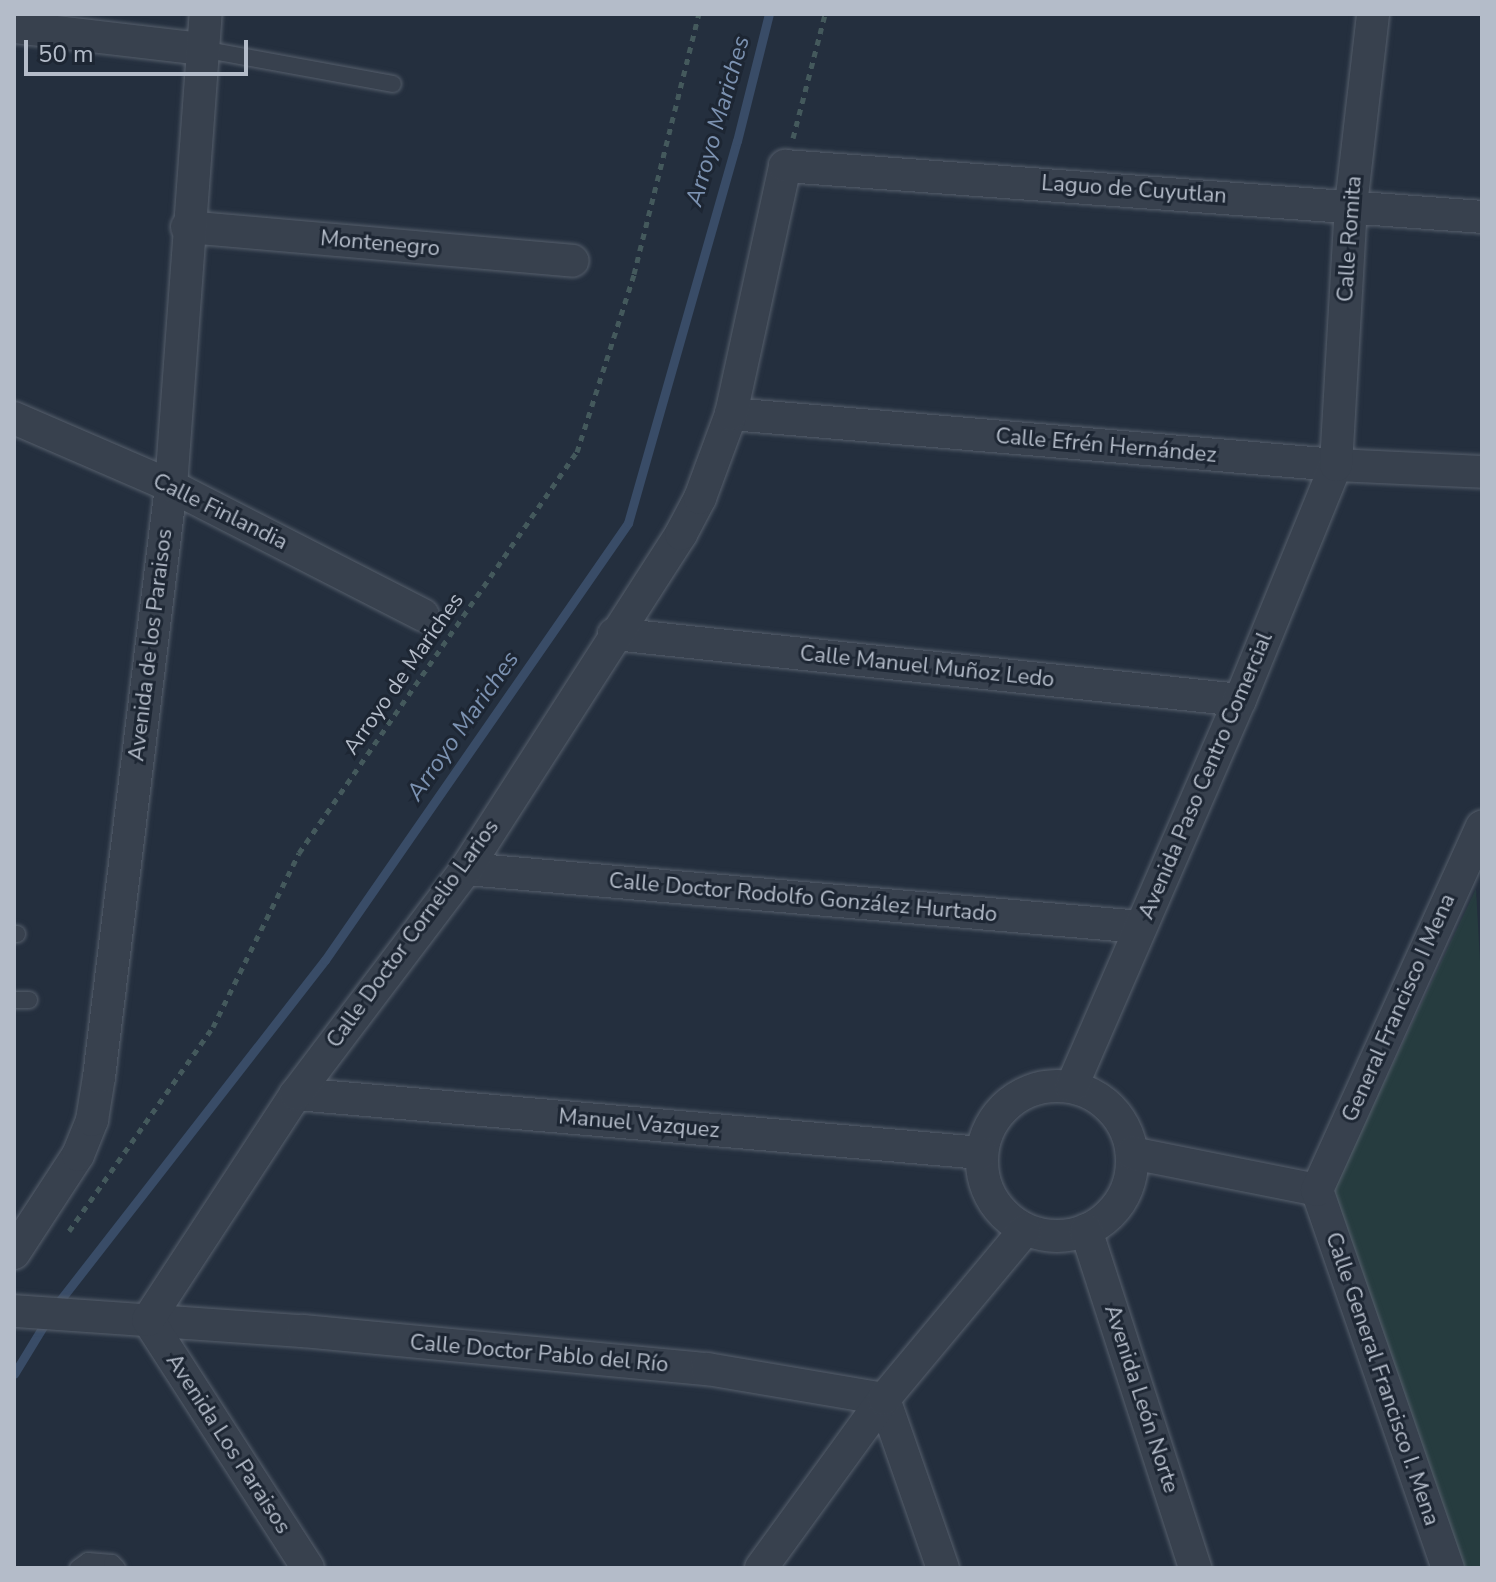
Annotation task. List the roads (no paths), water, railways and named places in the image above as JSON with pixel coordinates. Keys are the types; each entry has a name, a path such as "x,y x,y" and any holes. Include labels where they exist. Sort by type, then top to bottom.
{"street":[{"name":"Avenida de los Paraisos","path":"14,1253 78,1155 92,1120 171,486 187,227 206,14"},
{"name":"Calle Romita","path":"1336,465 1351,205 1373,14"},
{"path":"14,27 90,24 202,49"},
{"name":"Laguo de Cuyutlan","path":"731,414 785,166 1351,205 1482,217"},
{"name":"Montenegro","path":"187,227 573,261"},
{"name":"Calle Efrén Hernández","path":"731,414 1336,465 1482,472"},
{"name":"Calle Doctor Cornelio Larios","path":"148,1320 296,1094 466,869 681,534 700,498 731,414"},
{"name":"Calle Finlandia","path":"14,418 171,486 423,615"},
{"name":"Avenida Paso Centro Comercial","path":"1072,1086 1240,700 1336,465"},
{"name":"Calle Manuel Muñoz Ledo","path":"614,634 1240,700"},
{"name":"General Francisco I Mena","path":"1317,1190 1482,827"},
{"name":"Calle Doctor Rodolfo González Hurtado","path":"466,869 1141,927"},
{"path":"1047,1085 1072,1086 1095,1095 1114,1110 1126,1130 1132,1153 1131,1177 1122,1199 1107,1217 1086,1230 1066,1236 1025,1230 1005,1217 990,1198 982,1176 981,1153 988,1128 1002,1107 1023,1093 1047,1085"},
{"name":"Manuel Vazquez","path":"296,1094 981,1153"},
{"path":"1132,1153 1317,1190"},
{"name":"Calle General Francisco I. Mena","path":"1317,1190 1448,1568"},
{"path":"761,1568 884,1399 1025,1230"},
{"name":"Avenida León Norte","path":"1086,1230 1195,1568"},
{"name":"Calle Doctor Pablo del Río","path":"16,1311 707,1369 884,1399"},
{"name":"Avenida Los Paraisos","path":"148,1320 314,1567"},
{"path":"884,1399 943,1568"}],"lane":[{"path":"202,49 393,84"},
{"path":"78,1568 88,1561 112,1563 117,1568"}],"waterway":[{"name":"Arroyo Mariches","path":"54,1308 325,960 628,523 737,141 769,14"},
{"name":"Arroyo Mariches","path":"14,1374 47,1320"}]}
